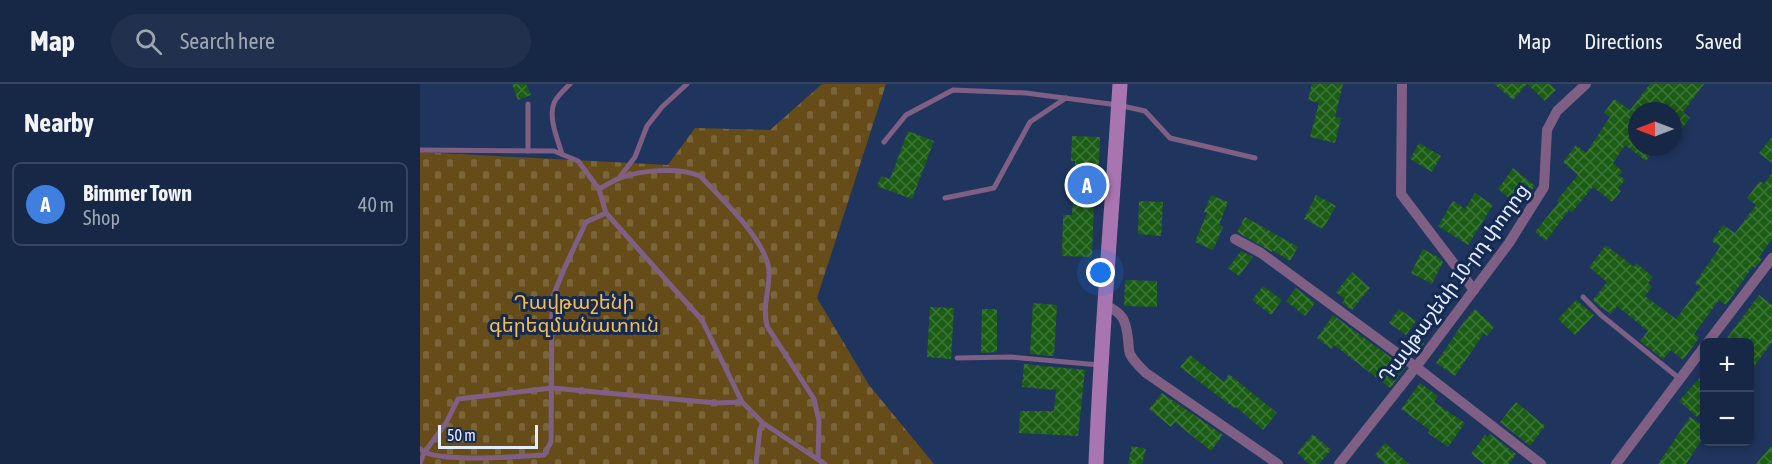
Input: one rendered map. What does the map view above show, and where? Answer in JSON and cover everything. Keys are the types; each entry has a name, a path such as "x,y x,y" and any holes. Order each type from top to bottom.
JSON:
{"street":[{"path":"1096,464 1100,365 1120,84"},
{"path":"1402,84 1401,194 1474,290"},
{"name":"Դավթաշենի 10-րդ փողոց","path":"1339,464 1416,367 1509,243 1544,187 1547,130 1557,111 1586,84"},
{"path":"1235,239 1261,253 1416,367 1541,464"},
{"path":"1711,338 1772,258"},
{"path":"1105,305 1122,315 1128,335 1129,351 1135,363 1146,373 1278,464"},
{"path":"1616,464 1700,352"}],"lane":[{"path":"562,154 555,129 553,110 555,102 570,84"},
{"path":"618,179 635,158 647,126 662,107 687,84"},
{"path":"983,84 983,91"},
{"path":"884,142 906,115 953,90 983,91 1026,93 1118,105 1145,111 1170,138 1255,158"},
{"path":"945,198 994,188 1030,122 1066,98"},
{"path":"528,104 528,151"},
{"path":"420,150 554,151 578,161 598,189 606,213 702,320 742,402 763,423 825,464"},
{"path":"598,189 618,179 645,172 692,172 700,176 738,216 762,250 769,269 764,313 767,326 814,399 819,421 818,459"},
{"path":"422,451 444,458 544,455 551,442 552,299 586,222 606,213"},
{"path":"1583,297 1601,315 1680,379"},
{"path":"957,358 1011,357 1100,365"},
{"path":"420,463 422,451 446,423 458,399 552,388 716,403 742,402"},
{"path":"756,464 760,429 763,423"}],"green space":[{"name":"Դավթաշենի գերեզմանատուն","path":"822,84 886,84 817,298 869,385 934,464 420,464 420,152 668,165 695,128 770,130"}],"building":[{"path":"512,84 526,84 531,95 518,100"},
{"path":"1312,84 1343,84 1335,117 1341,118 1335,143 1310,137 1319,103 1308,100"},
{"path":"1494,84 1527,84 1513,100"},
{"path":"1527,84 1550,84 1556,90 1545,101"},
{"path":"1650,84 1704,84 1683,112 1690,118 1682,128 1682,102 1636,102"},
{"path":"1614,99 1628,109 1628,147 1625,145 1613,163 1622,171 1619,175 1625,180 1618,188 1621,191 1612,202 1593,187 1572,212 1569,210 1546,241 1535,232 1578,175 1563,162 1576,145 1586,153 1610,117 1604,113"},
{"path":"908,131 934,141 912,199 877,186 881,176 890,179"},
{"path":"1072,136 1100,137 1097,199 1094,199 1092,257 1062,256 1063,215 1072,215 1075,161 1071,161"},
{"path":"1772,137 1772,163 1759,153"},
{"path":"1419,143 1441,156 1432,172 1410,159"},
{"path":"1639,156 1650,156 1646,161"},
{"path":"1513,168 1535,186 1519,206 1498,189"},
{"path":"1772,173 1772,239 1759,257 1762,259 1755,268 1753,266 1726,305 1719,300 1694,334 1699,338 1683,360 1671,350 1663,359 1640,341 1648,331 1617,306 1611,314 1593,300 1607,282 1589,267 1606,245 1634,267 1636,263 1653,277 1648,283 1652,287 1645,296 1676,319 1700,287 1695,283 1720,247 1712,241 1723,225 1735,233 1756,205 1747,198 1760,181 1764,184"},
{"path":"1475,193 1493,205 1468,245 1438,226 1453,201 1465,209"},
{"path":"1211,195 1228,202 1219,225 1223,227 1213,250 1195,242 1207,213 1204,212"},
{"path":"1316,195 1336,206 1323,229 1304,219"},
{"path":"1139,201 1163,202 1161,236 1138,234"},
{"path":"1245,217 1298,247 1290,261 1237,232"},
{"path":"1423,249 1443,262 1432,284 1411,273"},
{"path":"1241,251 1253,257 1239,276 1228,268"},
{"path":"1352,272 1370,288 1352,310 1342,303 1345,299 1336,292"},
{"path":"1125,280 1157,281 1157,307 1124,306"},
{"path":"1263,286 1282,300 1271,315 1252,300"},
{"path":"1296,288 1315,303 1305,316 1286,301"},
{"path":"1759,295 1772,305 1772,342 1754,366 1754,338 1727,338"},
{"path":"1576,300 1594,315 1575,335 1558,319"},
{"path":"1033,303 1057,305 1054,356 1030,354"},
{"path":"930,307 954,308 951,359 927,357"},
{"path":"982,309 997,309 997,352 981,353"},
{"path":"1399,309 1416,321 1406,335 1389,323"},
{"path":"1475,309 1494,327 1487,336 1484,333 1455,376 1436,363"},
{"path":"1333,315 1405,368 1390,388 1334,345 1331,349 1317,338"},
{"path":"1413,334 1424,344 1414,356 1402,347"},
{"path":"1190,355 1224,382 1229,374 1277,413 1263,430 1236,407 1234,408 1180,367"},
{"path":"1024,364 1085,370 1078,436 1019,433 1020,411 1054,411 1056,390 1022,387"},
{"path":"1700,377 1700,414 1697,417 1679,401"},
{"path":"1420,383 1438,396 1434,402 1465,423 1448,447 1428,433 1430,430 1401,409"},
{"path":"1162,393 1223,435 1211,451 1175,422 1171,427 1149,409"},
{"path":"1516,402 1545,426 1530,446 1500,422"},
{"path":"1690,417 1700,423 1700,442 1686,464 1658,464"},
{"path":"1313,434 1331,450 1319,464 1309,464 1297,453"},
{"path":"1490,434 1516,454 1509,464 1484,464 1471,454 1485,435 1488,437"},
{"path":"1385,443 1409,464 1385,464 1375,455"},
{"path":"1772,445 1772,464 1756,464"},
{"path":"1132,446 1146,449 1142,464 1128,464"}],"place":[{"name":"Bimmer Town","path":"1087,185"}]}
